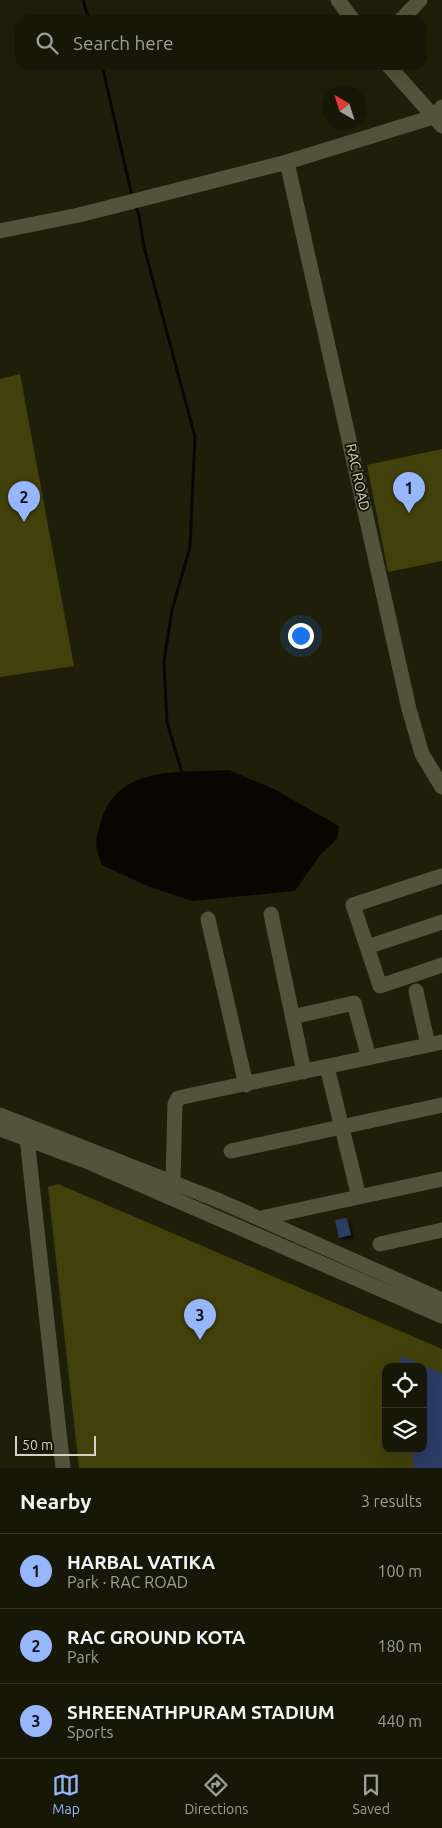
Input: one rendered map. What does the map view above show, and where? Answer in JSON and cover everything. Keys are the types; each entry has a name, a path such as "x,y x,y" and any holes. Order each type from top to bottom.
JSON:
{"street":[{"path":"338,0 348,15"},
{"path":"405,15 420,0"},
{"path":"0,231 92,212 287,162 439,117 393,70"},
{"name":"RAC ROAD","path":"287,162 409,709 422,754 440,780"},
{"path":"442,876 354,905 380,986 442,965"},
{"path":"271,914 304,1072"},
{"path":"208,919 246,1085"},
{"path":"367,948 442,922"},
{"path":"173,1181 176,1100 201,1092 246,1085 435,1044 416,992"},
{"path":"292,1017 354,1003 368,1058"},
{"path":"327,1067 359,1198"},
{"path":"230,1151 442,1105"},
{"path":"0,1115 173,1181 438,1295"},
{"path":"0,1128 92,1163 442,1316"},
{"path":"27,1138 63,1468"},
{"path":"261,1218 442,1179"},
{"path":"380,1244 442,1230"}],"shaded area":[{"path":"20,374 74,666 0,677 0,379"},
{"path":"442,449 442,561 388,572 367,465"},
{"path":"229,770 274,789 339,826 337,839 320,855 295,891 192,901 147,886 102,865 97,848 99,828 109,803 122,789 154,775 172,772"},
{"path":"58,1184 442,1349 442,1468 79,1468 48,1187"}],"building":[{"path":"347,1218 351,1235 339,1238 335,1220"},
{"path":"400,1356 417,1363 401,1363"},
{"path":"427,1367 442,1373 442,1468 414,1468 412,1453 427,1453"}],"waterway":[{"path":"83,0 88,15"},
{"path":"103,70 132,196"},
{"path":"135,204 139,215 144,247 195,437 190,547 172,610 164,661 167,722 182,773"}],"place":[{"name":"HARBAL VATIKA","path":"409,513"},
{"name":"RAC GROUND KOTA","path":"24,522"},
{"name":"SHREENATHPURAM STADIUM","path":"200,1340"}]}
